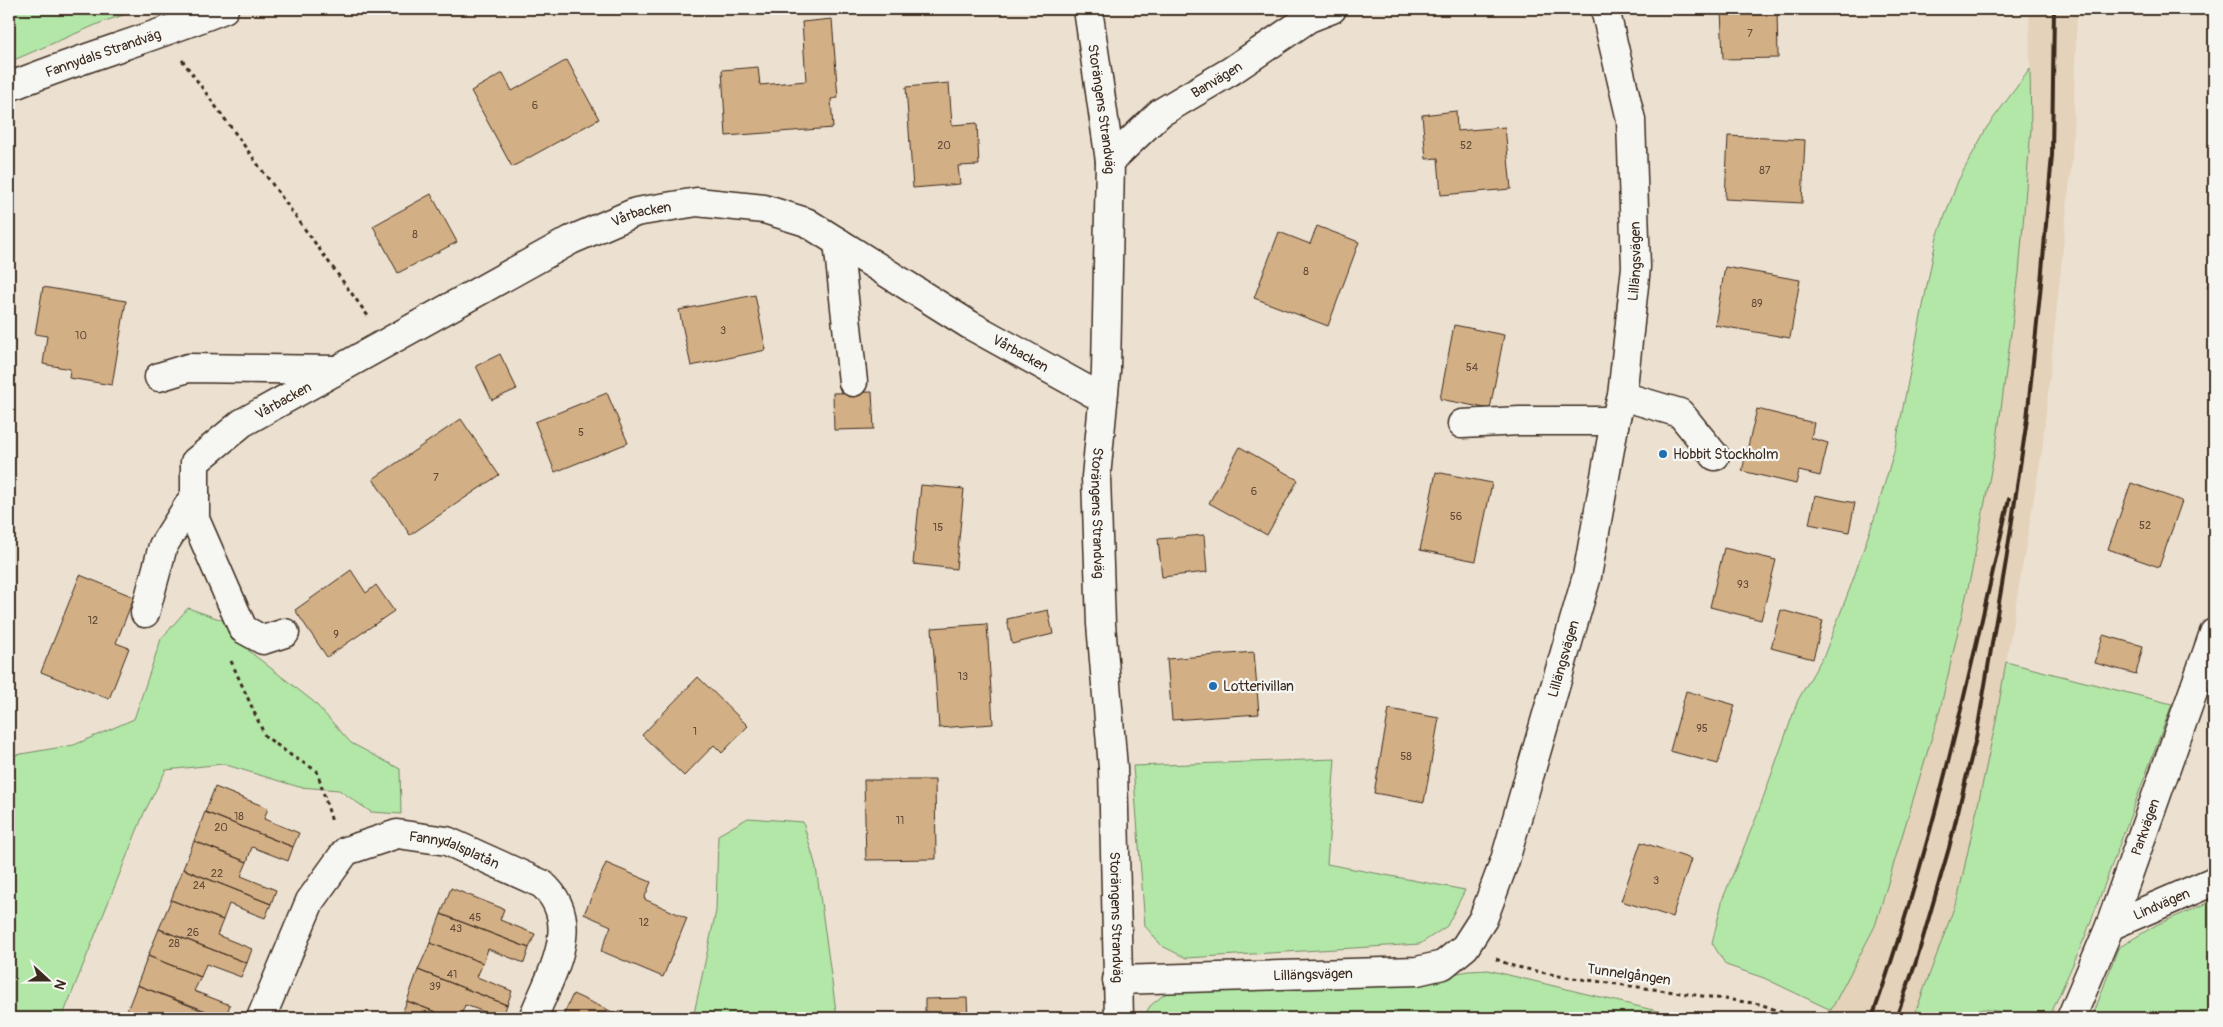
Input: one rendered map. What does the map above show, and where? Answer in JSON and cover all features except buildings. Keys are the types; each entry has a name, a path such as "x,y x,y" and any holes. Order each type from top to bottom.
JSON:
{"street":[{"name":"Fannydals Strandväg","path":"9,87 55,68 163,33 224,9"},
{"name":"Storängens Strandväg","path":"1088,9 1110,161 1106,371 1096,476 1101,624 1113,768 1119,1018"},
{"name":"Banvägen","path":"1110,161 1160,114 1231,71 1309,18 1332,9"},
{"name":"Lillängsvägen","path":"1117,980 1417,971 1443,965 1465,947 1483,919 1505,860 1587,576 1618,408 1636,267 1631,120 1605,9"},
{"name":"Vårbacken","path":"195,495 195,462 242,423 571,240 636,212 697,202 764,209 806,222 970,325 1102,398"},
{"path":"838,242 853,382"},
{"path":"159,377 188,368 337,370"},
{"path":"1462,424 1618,408 1680,413 1715,456"},
{"path":"145,614 163,546 195,495"},
{"path":"195,495 195,519 243,629 263,640 285,633"},
{"name":"Parkvägen","path":"2071,1018 2110,926 2214,634"},
{"name":"Fannydalsplatån","path":"346,851 397,834 448,841 542,884 553,894 560,906 564,924 563,943 533,1018"},
{"path":"261,1018 310,901 346,851"},
{"name":"Lindvägen","path":"2110,926 2214,880"}],"path":[{"path":"163,33 387,342"},
{"path":"230,659 265,736 318,772 330,817 346,851"},
{"name":"Tunnelgången","path":"1465,947 1513,966 1559,976 1760,1004 1784,1013 1791,1018"}],"shaded area":[{"path":"2029,9 2077,9 2072,161 2042,451 1996,721 1958,897 1915,1018 1811,1018 1831,1010 1875,926 1940,710 1972,570 1997,439 2019,273 2031,128"}],"green space":[{"path":"9,9 142,9 105,21 9,62"},
{"path":"2030,69 2031,128 2019,273 1997,439 1972,570 1940,710 1875,926 1831,1010 1764,978 1726,965 1712,943 1723,898 1756,818 1798,700 1825,653 1876,513 1895,448 1936,240 1958,181 1987,127"},
{"path":"188,608 228,622 249,651 314,702 351,743 400,769 401,814 371,812 339,790 299,787 223,764 166,770 144,813 62,1018 9,1018 9,756 74,745 134,719 161,639"},
{"path":"2006,662 2172,704 2085,937 2049,1018 2036,1018 1984,1009 1945,1018 1915,1018 1958,897 1996,721"},
{"path":"1335,759 1327,864 1465,890 1447,926 1420,944 1186,958 1162,946 1145,926 1133,766"},
{"path":"748,818 803,822 816,867 837,1018 693,1018 716,911 718,835"},
{"path":"2214,900 2214,1018 2092,1018 2118,948 2156,925"},
{"path":"1488,970 1686,1018 1143,1018 1150,1006 1167,992 1448,975"}],"railway":[{"path":"1896,1018 1916,962 1949,848 1976,738 2006,561 2027,419 2040,294 2052,155 2054,9"},
{"path":"1872,1018 1894,954 1931,826 1964,696 2009,499"}],"place":[{"name":"Hobbit Stockholm","path":"1663,454"},
{"name":"Lotterivillan","path":"1213,686"}]}
